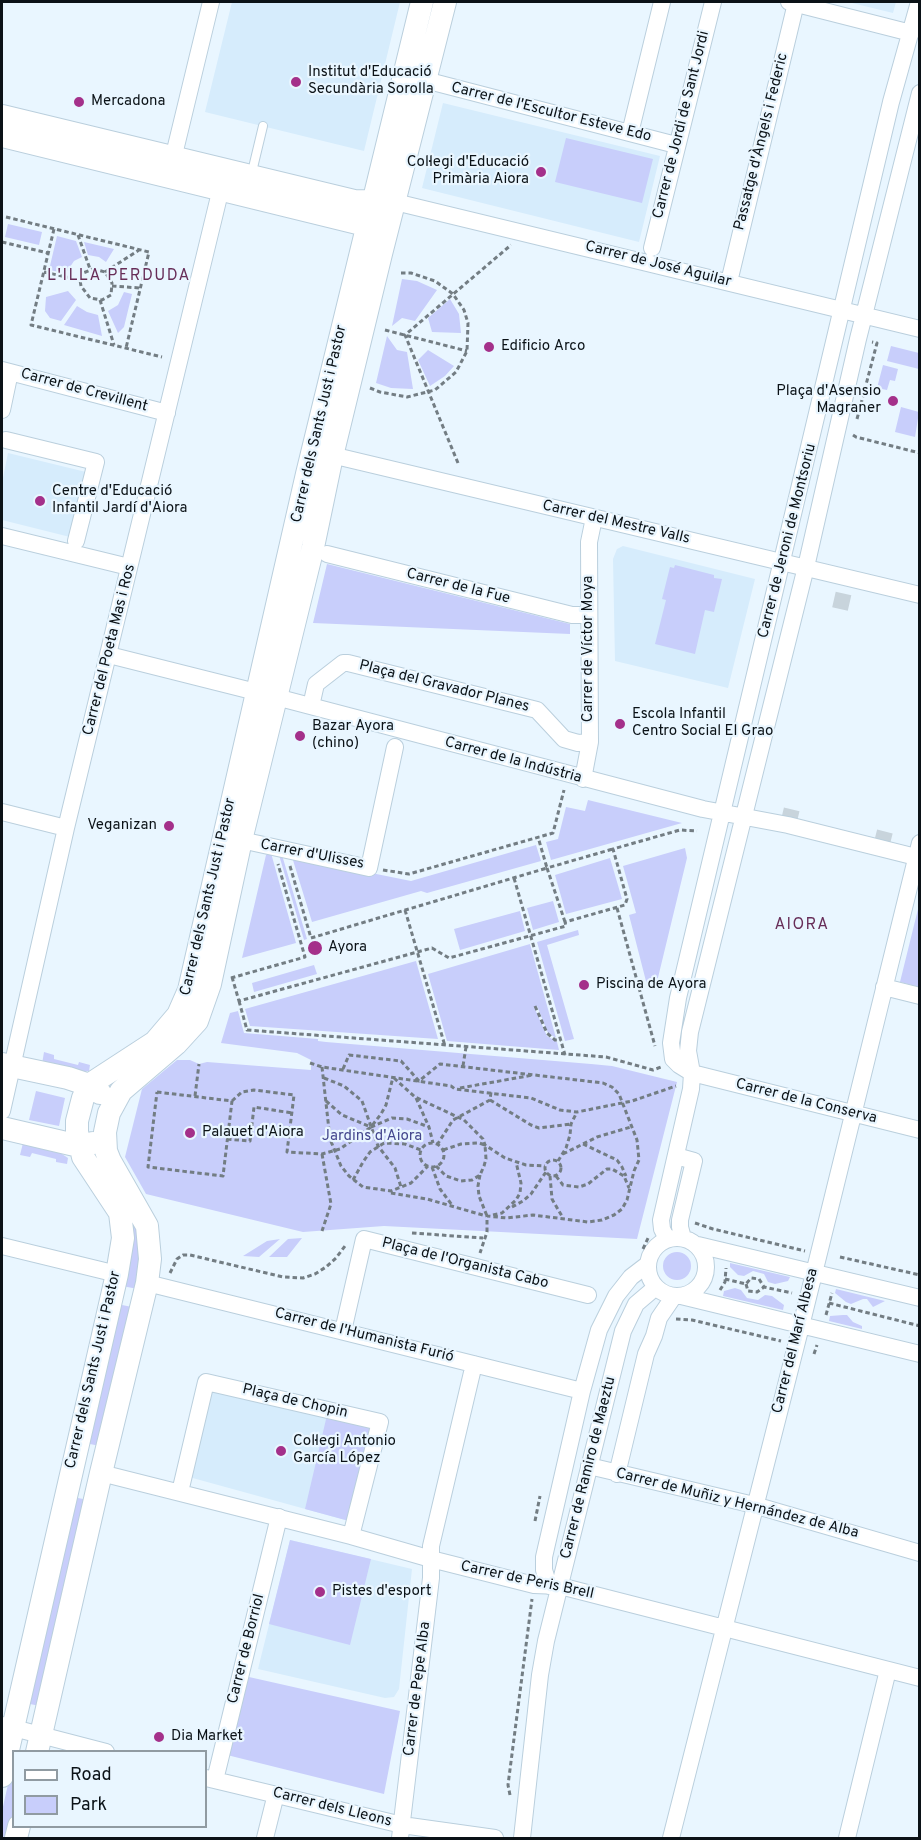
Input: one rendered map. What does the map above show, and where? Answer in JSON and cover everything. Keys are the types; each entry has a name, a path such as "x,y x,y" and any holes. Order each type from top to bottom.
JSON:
{"street":[{"path":"171,167 211,2"},
{"name":"Carrer dels Sants Just i Pastor","path":"2,1776 7,1726 73,1466 117,1274 123,1238 120,1213 83,1157 79,1146 77,1121 83,1098 78,1082 155,1042 178,1015 189,990 266,695 313,547 323,453 384,202 422,2"},
{"name":"Carrer dels Sants Just i Pastor","path":"384,202 425,81 445,2"},
{"path":"630,133 662,2"},
{"name":"Carrer de Jordi de Sant Jordi","path":"652,248 713,2"},
{"path":"792,2 911,33"},
{"name":"Passatge d'Àngels i Federic","path":"729,282 792,2"},
{"name":"Carrer de Jeroni de Montsoriu","path":"692,1073 673,1059 671,1043 678,998 891,102 919,2"},
{"name":"Carrer de l'Escultor Esteve Edo","path":"425,81 676,145"},
{"name":"Carrer de Jeroni de Montsoriu","path":"683,1241 662,1229 661,1220 691,1089 692,1073 688,1051 690,1032 742,816 806,567 864,316 918,102"},
{"path":"2,134 29,123 171,167"},
{"path":"2,134 171,167 223,180 378,228"},
{"path":"223,180 251,176 354,201 384,202"},
{"name":"Carrer del Poeta Mas i Ros","path":"2,1111 7,1065 223,180"},
{"name":"Carrer de José Aguilar","path":"384,202 920,329"},
{"path":"2,410 6,371"},
{"name":"Carrer de Crevillent","path":"6,371 166,413"},
{"path":"6,440 96,462 76,541"},
{"name":"Carrer del Mestre Valls","path":"323,453 920,595"},
{"name":"Carrer de Víctor Moya","path":"583,779 590,741 589,542 594,518"},
{"path":"2,536 129,567"},
{"name":"Carrer de la Fue","path":"327,554 572,615 589,615"},
{"name":"Carrer de la Indústria","path":"108,656 722,813 918,852"},
{"name":"Plaça del Gravador Planes","path":"310,706 315,684 343,663 348,663 537,710 564,739 578,743 590,741"},
{"name":"Carrer dels Sants Just i Pastor","path":"39,1743 147,1283 150,1259 147,1226 106,1151 107,1123 114,1102 126,1086 176,1044 197,1021 210,984 241,840 266,695"},
{"name":"Carrer d'Ulisses","path":"241,840 369,868 395,747"},
{"path":"2,812 66,828"},
{"name":"Carrer del Marí Albesa","path":"671,1839 918,852"},
{"path":"884,987 920,996"},
{"path":"2,1128 79,1146 91,1144 107,1123 105,1098 78,1082 7,1065"},
{"name":"Carrer de la Conserva","path":"692,1073 920,1130"},
{"name":"Plaça de l'Organista Cabo","path":"343,1331 364,1239 588,1295"},
{"path":"920,1298 683,1241 654,1249 648,1264 651,1280 661,1291 920,1354"},
{"path":"677,1296 696,1290 705,1276 706,1260 683,1241"},
{"path":"2,1246 117,1274"},
{"name":"Carrer de Ramiro de Maeztu","path":"554,1586 544,1570 544,1557 582,1391 599,1330 612,1302 631,1277 648,1264"},
{"name":"Carrer de l'Humanista Furió","path":"147,1283 582,1391"},
{"name":"Carrer de Ramiro de Maeztu","path":"522,1839 540,1675 554,1586 589,1466 627,1320 636,1304 656,1287"},
{"name":"Carrer de Ramiro de Maeztu","path":"617,1474 646,1354 660,1318 677,1296"},
{"name":"Carrer de Pepe Alba","path":"401,1832 431,1578 431,1546 474,1364"},
{"name":"Plaça de Chopin","path":"180,1492 206,1382 380,1422 351,1536"},
{"path":"73,1466 101,1473"},
{"name":"Carrer de Muñiz y Hernández de Alba","path":"589,1466 754,1505 919,1552"},
{"name":"Carrer de Peris Brell","path":"101,1473 279,1517 534,1585 554,1586 920,1678"},
{"name":"Carrer de Borriol","path":"210,1779 279,1517"},
{"path":"847,1839 888,1670"},
{"path":"7,1726 39,1743 91,1750"},
{"name":"Carrer dels Lleons","path":"210,1779 276,1794 401,1832 495,1839"},
{"path":"265,1839 276,1794"}],"lane":[{"path":"251,176 262,126"}],"path":[{"path":"6,217 149,252 126,348"},
{"path":"54,229 31,325 162,357"},
{"path":"78,235 90,270"},
{"path":"2,242 48,253"},
{"path":"405,335 511,245"},
{"path":"105,272 140,250"},
{"path":"100,269 105,272 112,286 111,295 100,300 90,298 84,292 80,280 83,273 100,269"},
{"path":"44,272 80,280"},
{"path":"370,388 407,397 429,392 446,383 456,372 467,351 468,323 464,310 453,294 429,279 411,273 399,273"},
{"path":"112,286 140,288"},
{"path":"100,300 114,345"},
{"path":"385,330 467,351"},
{"path":"405,335 458,463"},
{"path":"864,340 877,344 853,436 920,453"},
{"path":"369,868 409,874 553,833 564,789"},
{"path":"280,849 311,938 680,830 698,831"},
{"path":"239,1001 432,948 449,958 566,926 538,837"},
{"path":"248,973 304,957 280,849"},
{"path":"565,922 625,905 627,899 613,849"},
{"path":"514,878 565,1055"},
{"path":"616,908 655,1046"},
{"path":"405,910 445,1046"},
{"path":"232,977 247,1030 606,1057 653,1070 661,1068 658,1057"},
{"path":"535,1006 547,1033 551,1038 561,1040"},
{"path":"462,1066 466,1047"},
{"path":"343,1069 349,1055 401,1061 419,1081"},
{"path":"195,1096 199,1064"},
{"path":"310,1064 451,1086 455,1089 531,1098 560,1110 577,1112 622,1104 676,1086"},
{"path":"322,1067 330,1139 334,1151 341,1166 363,1187 427,1199 487,1216 507,1218 532,1215 588,1222 602,1220 622,1209 639,1160 637,1140 619,1094 612,1087 603,1083 538,1074 440,1064 419,1081"},
{"path":"455,1089 538,1074"},
{"path":"393,1077 415,1097 457,1116 475,1130 483,1139 485,1146 486,1159 478,1186 479,1196 487,1216 487,1232 483,1238 412,1233"},
{"path":"371,1127 386,1105 393,1077"},
{"path":"324,1078 355,1093 365,1106 378,1146 395,1168 401,1187"},
{"path":"232,1101 157,1092 148,1167 223,1176 232,1101 242,1092 254,1090 294,1095 287,1152 322,1154 334,1151 371,1127 392,1118 407,1119 429,1126"},
{"path":"490,1100 491,1092"},
{"path":"383,1191 401,1187 443,1158 442,1150 435,1144 415,1097"},
{"path":"326,1100 342,1115 371,1127"},
{"path":"480,1175 472,1180 461,1181 446,1176 422,1162 421,1150 426,1145 435,1144 457,1116 490,1100"},
{"path":"490,1100 531,1125 549,1127 571,1124"},
{"path":"227,1138 250,1141 254,1107 292,1113"},
{"path":"558,1161 563,1154 570,1135 571,1124 577,1112"},
{"path":"563,1154 582,1144 631,1127"},
{"path":"354,1180 363,1162 378,1146 392,1142 421,1150"},
{"path":"442,1150 461,1144 479,1143 516,1162 545,1166"},
{"path":"582,1144 617,1160 622,1167 629,1191"},
{"path":"322,1154 331,1204 322,1231"},
{"path":"558,1161 549,1160 545,1166 550,1176 552,1199 563,1218"},
{"path":"556,1176 561,1170 558,1161"},
{"path":"510,1207 520,1193 516,1162"},
{"path":"432,1166 440,1189 453,1207"},
{"path":"556,1176 563,1185 571,1187 588,1184 607,1170 618,1171 627,1181"},
{"path":"487,1216 502,1213 523,1201 531,1194 546,1172"},
{"path":"550,1176 556,1176"},
{"path":"688,1220 713,1229 802,1252"},
{"path":"692,1320 721,1288 725,1279 725,1266 713,1229"},
{"path":"840,1257 920,1275"},
{"path":"764,1287 757,1292 748,1291 747,1284 751,1278 759,1279 764,1287 792,1293"},
{"path":"725,1279 747,1284"},
{"path":"829,1303 920,1326"}],"shaded area":[{"name":"Institut d'Educació Secundària Sorolla","path":"232,2 400,2 364,151 205,112"},
{"path":"848,2 896,2 893,13"},
{"name":"Col·legi d'Educació Primària Aiora","path":"443,103 660,156 639,242 422,188"},
{"name":"Centre d'Educació Infantil Jardí d'Aiora","path":"8,453 86,472 70,537 2,520 2,483"},
{"path":"623,546 755,579 728,688 615,661 613,559 617,549"},
{"name":"Col·legi Antonio García López","path":"210,1388 374,1425 349,1521 189,1477"},
{"path":"290,1540 412,1569 399,1689 394,1697 385,1698 258,1669"}],"green space":[{"path":"566,138 653,159 642,203 555,182"},
{"path":"8,224 42,232 39,245 5,237"},
{"path":"57,236 76,241 82,257 74,261 66,273 49,270"},
{"path":"84,242 114,249 106,262 99,257 88,255"},
{"path":"402,279 417,281 437,290 415,321 402,318 392,326"},
{"path":"68,291 76,300 61,321 50,318 45,311 46,297"},
{"path":"124,292 132,294 124,327 118,333 108,311 118,305"},
{"path":"450,299 459,314 461,333 432,332 428,318"},
{"path":"77,306 98,315 102,336 64,325"},
{"path":"387,336 397,350 407,352 413,389 391,388 376,383"},
{"path":"891,346 919,353 919,369 887,361"},
{"path":"428,350 454,366 445,376 430,386 418,360"},
{"path":"883,365 898,369 895,381 890,380 887,390 877,388"},
{"path":"901,407 919,412 915,437 895,432"},
{"path":"327,564 570,624 570,634 313,623"},
{"path":"675,565 722,579 714,612 705,610 695,654 655,644 666,600 662,599 670,567 674,568"},
{"path":"588,800 682,823 551,860 546,842 558,839 566,807 585,811"},
{"path":"536,845 541,861 427,893 421,891 312,922 292,857 411,881"},
{"path":"685,848 687,858 655,990 648,989 629,915 636,913 623,866"},
{"path":"271,853 296,943 242,958 266,855"},
{"path":"279,855 282,855 307,939 304,940"},
{"path":"610,858 622,899 566,914 555,875"},
{"path":"553,901 559,922 533,930 527,908"},
{"path":"919,905 919,987 900,982"},
{"path":"520,911 525,931 460,950 454,929"},
{"path":"578,930 579,935 547,945 574,1039 565,1041 537,942"},
{"path":"530,944 556,1038 548,1033 537,1006 534,1007 547,1036 557,1042 559,1050 447,1041 428,974"},
{"path":"416,961 438,1039 250,1026 245,1009"},
{"path":"314,965 317,974 254,992 252,983"},
{"name":"Jardins d'Aiora","path":"238,1011 244,1033 612,1066 677,1082 637,1239 384,1226 303,1232 146,1194 125,1157 142,1089 177,1060 190,1060 199,1064 207,1062 311,1070 311,1060 297,1053 221,1043 230,1013"},
{"path":"44,1052 54,1055 54,1059 78,1065 79,1062 90,1065 89,1071 77,1072 42,1064"},
{"path":"36,1091 65,1098 59,1126 29,1120"},
{"path":"23,1143 59,1152 68,1158 67,1164 32,1153 30,1157 20,1155"},
{"path":"94,1155 97,1155 140,1231 138,1289 122,1286 131,1240"},
{"path":"302,1238 287,1257 269,1257 288,1239"},
{"path":"280,1239 259,1257 243,1256 267,1241"},
{"path":"677,1252 687,1256 691,1266 687,1276 677,1280 667,1276 663,1266 667,1256"},
{"path":"730,1263 790,1277 788,1281 775,1284 768,1282 764,1274 753,1271 744,1276 738,1275 730,1267"},
{"path":"735,1288 741,1290 747,1298 758,1300 765,1295 772,1296 784,1305 783,1310 723,1296 724,1291"},
{"path":"836,1289 885,1301 873,1307 867,1299 851,1304 835,1293"},
{"path":"117,1304 132,1307 100,1446 85,1443"},
{"path":"847,1315 853,1322 862,1326 862,1329 829,1321 830,1316"},
{"path":"327,1415 374,1425 349,1521 305,1509"},
{"path":"73,1497 88,1500 40,1706 25,1703"},
{"name":"Pistes d'esport","path":"290,1540 371,1559 350,1645 269,1624"},
{"path":"249,1677 400,1711 384,1794 227,1755"},
{"path":"12,1766 14,1828 11,1838 2,1838 2,1811"}],"tunnel":[{"path":"840,609 847,578"},
{"path":"788,825 793,804"},
{"path":"881,847 886,827"}],"place":[{"name":"Institut d'Educació Secundària Sorolla","path":"296,82"},
{"name":"Mercadona","path":"79,102"},
{"name":"Col·legi d'Educació Primària Aiora","path":"541,172"},
{"name":"Edificio Arco","path":"489,347"},
{"name":"Plaça d'Asensio Magraner","path":"893,401"},
{"name":"Centre d'Educació Infantil Jardí d'Aiora","path":"40,501"},
{"name":"Escola Infantil Centro Social El Grao","path":"620,724"},
{"name":"Bazar Ayora (chino)","path":"300,736"},
{"name":"Veganizan","path":"169,826"},
{"name":"Ayora","path":"315,948"},
{"name":"Piscina de Ayora","path":"584,985"},
{"name":"Palauet d'Aiora","path":"190,1133"},
{"name":"Col·legi Antonio García López","path":"281,1451"},
{"name":"Pistes d'esport","path":"320,1592"},
{"name":"Dia Market","path":"159,1737"}],"district":[{"name":"L'ILLA PERDUDA","path":"119,277"},
{"name":"AIORA","path":"802,926"}]}
